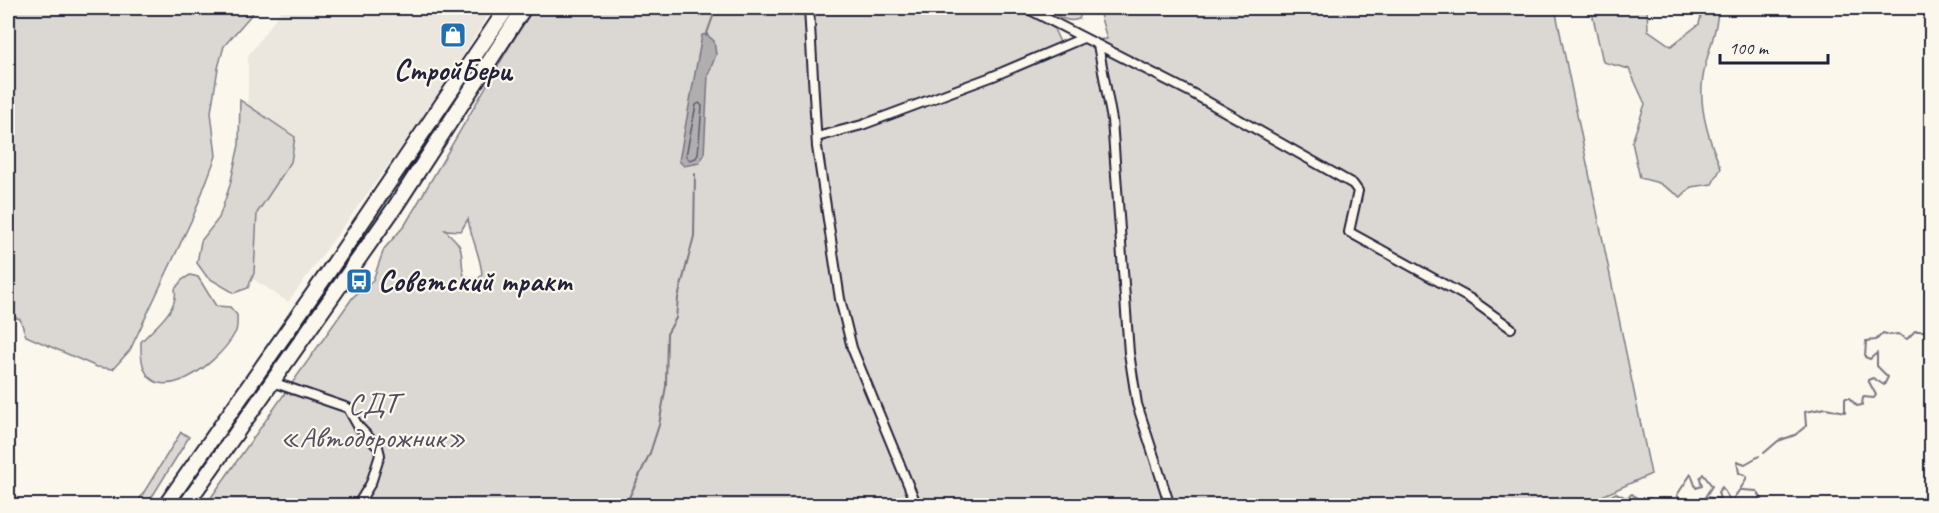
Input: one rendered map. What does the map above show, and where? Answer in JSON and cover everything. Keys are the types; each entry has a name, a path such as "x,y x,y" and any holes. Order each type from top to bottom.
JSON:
{"highway":[{"path":"165,506 332,268 507,8"},
{"path":"185,506 395,207 524,8"}],"street":[{"path":"809,8 817,137 846,327 917,506"},
{"path":"1026,8 1192,93 1353,184 1358,191 1349,232 1475,301 1511,328"},
{"path":"817,137 862,125 991,77 1083,38"},
{"path":"1098,45 1112,120 1129,353 1137,404 1170,506"},
{"path":"272,382 348,408 358,426 378,447 380,458 371,483 357,506"}],"shaded area":[{"path":"283,8 493,8 422,119 288,302 247,275 248,56"}],"green space":[{"path":"8,8 257,8 224,46 211,112 216,156 193,217 130,350 113,369 97,367 26,336 20,319 8,316"},
{"name":"СДТ «Автодорожник»","path":"532,8 1044,8 1060,42 1107,39 1099,11 1131,8 1555,8 1651,474 1580,506 205,506 353,297 373,280 384,249 405,225","holes":["468,219 481,268 482,275 477,280 464,276 460,247 445,230 461,231"]},
{"path":"1051,8 1070,8 1081,14 1079,19 1067,20 1053,12"},
{"path":"1591,8 1647,8 1648,30 1671,46 1699,24 1703,8 1718,8 1716,28 1702,86 1707,128 1721,168 1712,184 1691,187 1681,197 1659,183 1640,178 1632,142 1645,104 1629,69 1603,62"},
{"path":"240,100 295,137 291,162 257,213 254,273 248,288 234,293 207,277 197,263 201,241 219,218 230,185 239,145"},
{"path":"190,275 198,277 216,306 230,307 237,315 237,329 212,361 180,381 164,384 152,379 143,366 141,342 169,311 175,297 175,289 182,280"},
{"path":"181,432 189,437 147,505 136,505"}],"water":[{"path":"706,34 714,41 716,55 708,75 704,155 699,163 684,166 679,161 702,35"}],"waterway":[{"path":"706,36 716,8"},
{"path":"625,506 650,453 659,425 666,386 667,334 676,318 678,298 694,236 695,174"},
{"path":"1764,453 1778,441 1795,435 1806,426 1805,412 1826,408 1845,412 1845,398 1849,398 1857,406 1862,405 1863,397 1874,398 1876,395 1868,380 1873,378 1884,385 1888,377 1877,366 1877,353 1870,359 1865,357 1866,341 1876,340 1883,333 1898,334 1907,339 1915,331 1932,331"},
{"path":"1684,506 1677,495 1691,474 1696,488 1702,486 1700,478 1703,474 1712,486 1705,497 1720,499 1718,492 1722,487 1731,502 1747,476 1739,473 1737,461 1745,464 1759,456"},
{"path":"1742,490 1757,491 1766,506"},
{"path":"1594,506 1616,493 1626,498 1632,494 1640,501 1640,506"},
{"path":"1644,506 1649,498 1658,502 1663,498 1667,502 1664,506"}],"railway":[{"path":"1903,506 1932,501"}],"place":[{"name":"СтройБери","path":"453,35"},
{"name":"Советский тракт","path":"359,281"}]}
